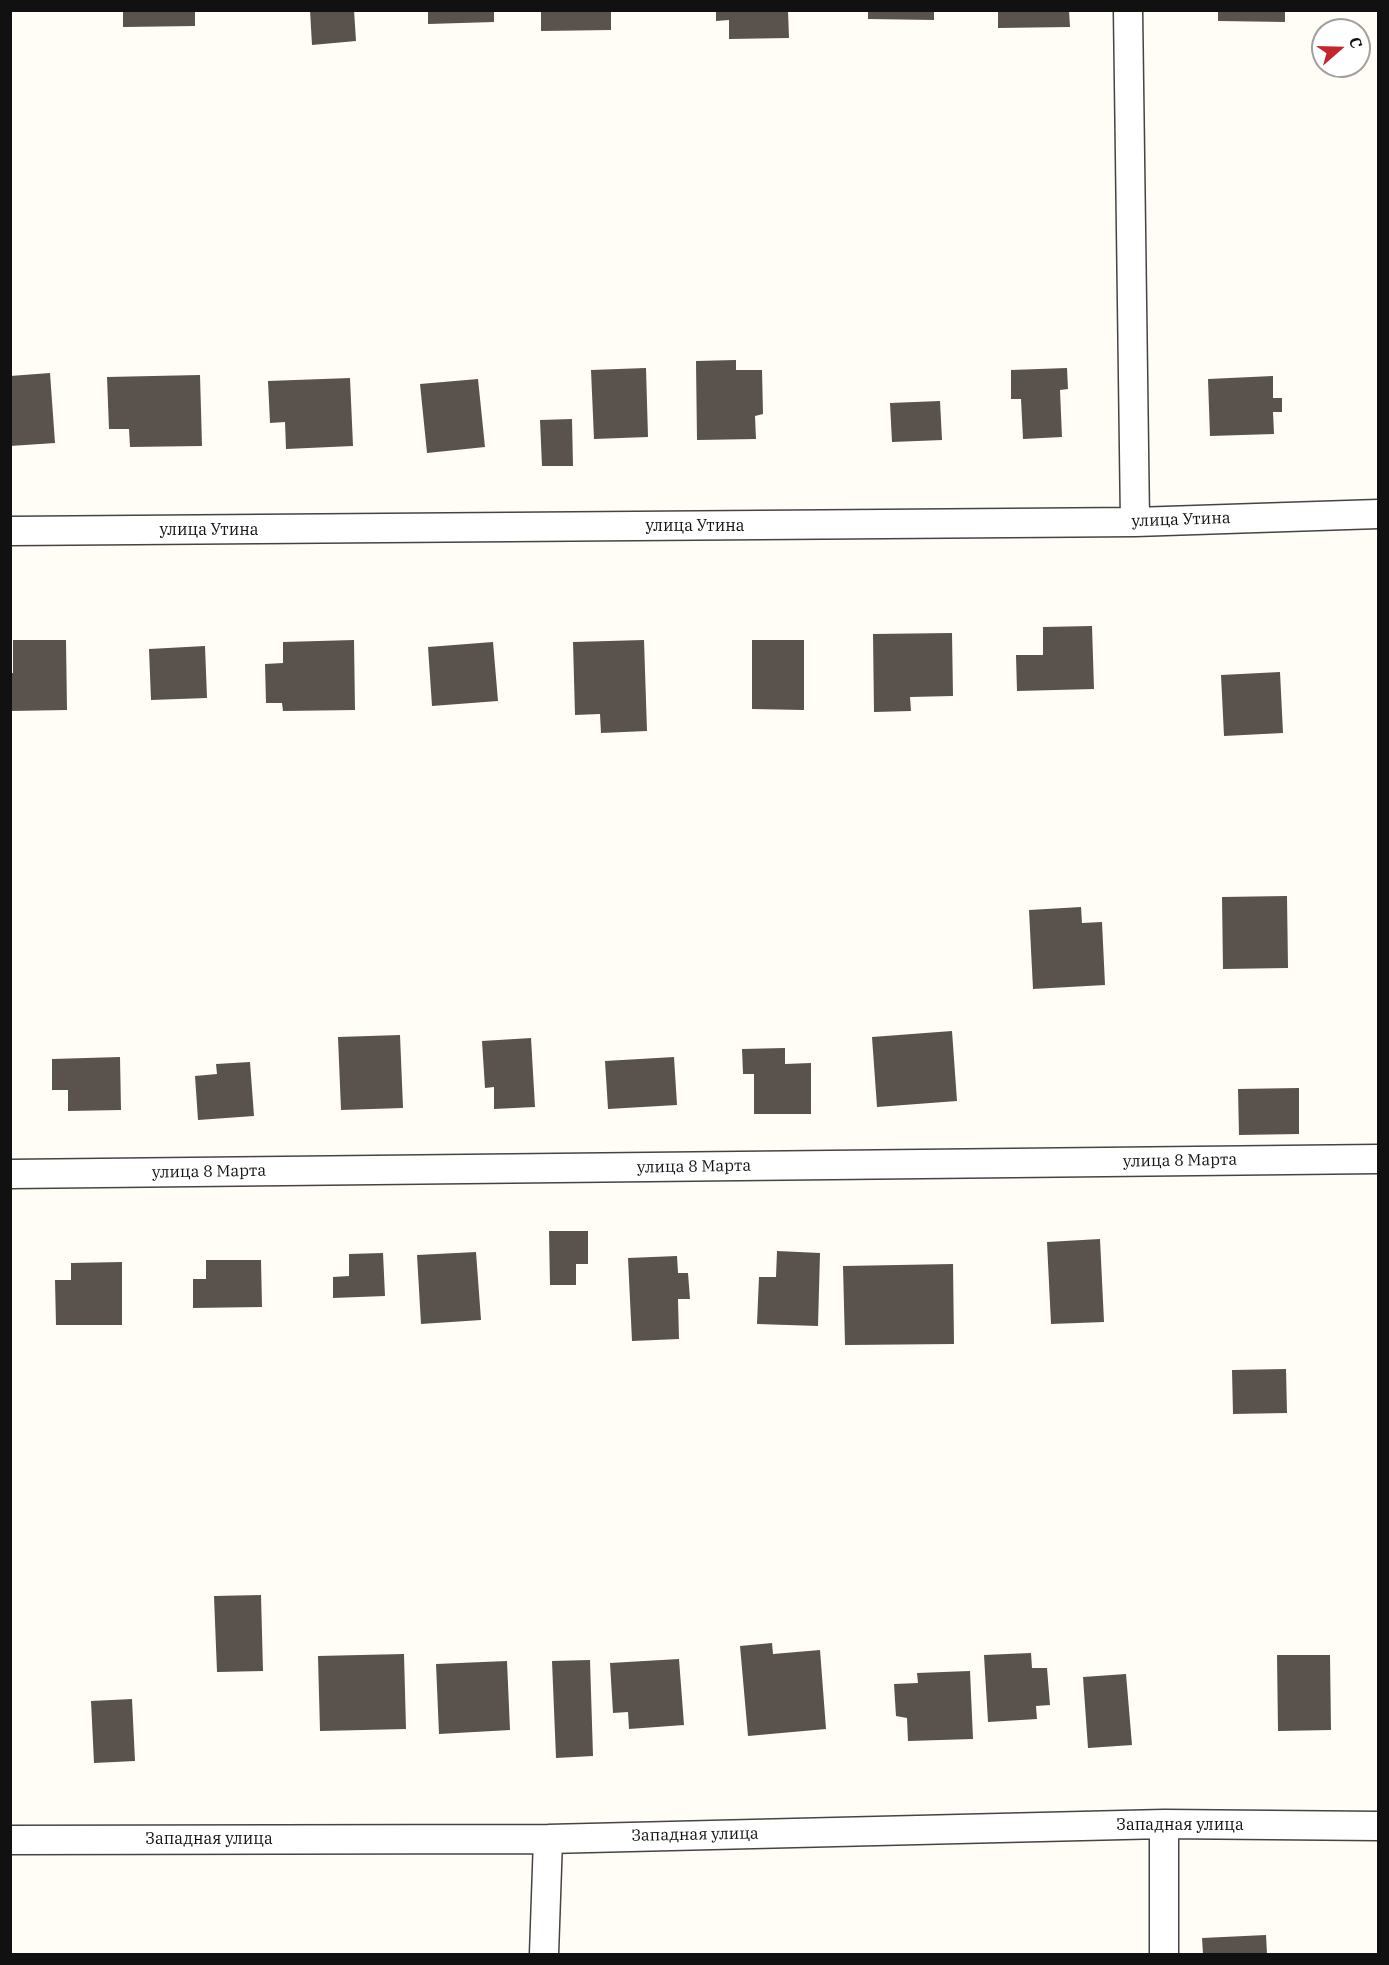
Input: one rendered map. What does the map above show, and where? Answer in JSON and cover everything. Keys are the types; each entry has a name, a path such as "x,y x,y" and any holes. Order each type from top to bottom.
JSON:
{"street":[{"path":"1128,10 1135,522"},
{"name":"улица Утина","path":"10,531 1135,522 1378,514"},
{"name":"улица 8 Марта","path":"10,1174 1378,1159"},
{"path":"1164,1824 1164,1954"},
{"name":"Западная улица","path":"10,1840 548,1839 1164,1824 1378,1826"},
{"path":"544,1954 548,1839"}],"building":[{"path":"123,10 195,10 195,26 123,27"},
{"path":"310,10 354,10 356,41 312,45"},
{"path":"428,10 494,10 494,22 428,24"},
{"path":"541,10 611,10 611,30 541,31"},
{"path":"716,10 788,10 789,38 729,39 729,20 716,21"},
{"path":"868,10 934,10 934,20 868,19"},
{"path":"998,10 1069,10 1070,27 998,28"},
{"path":"1218,10 1285,10 1285,22 1218,21"},
{"path":"736,360 736,370 762,370 763,414 755,416 756,439 697,440 696,361"},
{"path":"646,368 648,437 594,439 591,370"},
{"path":"1067,368 1068,389 1060,390 1062,437 1023,439 1021,399 1011,399 1011,370"},
{"path":"50,373 55,443 10,446 10,376"},
{"path":"200,375 202,446 130,447 129,429 109,429 107,377"},
{"path":"1273,376 1273,398 1282,398 1282,412 1273,412 1274,434 1210,436 1208,379"},
{"path":"350,378 353,446 286,449 285,422 270,423 268,381"},
{"path":"478,379 485,447 427,453 420,384"},
{"path":"940,401 942,440 892,442 890,403"},
{"path":"572,419 573,466 542,466 540,420"},
{"path":"1092,626 1094,689 1017,691 1016,655 1043,655 1043,627"},
{"path":"952,633 953,696 910,697 911,711 874,712 873,634"},
{"path":"13,640 66,640 67,710 10,711"},
{"path":"354,640 355,710 283,711 282,703 266,703 265,664 283,663 283,642"},
{"path":"644,640 647,731 601,733 600,714 575,715 573,642"},
{"path":"752,640 804,640 804,710 752,709"},
{"path":"493,642 498,701 432,706 428,647"},
{"path":"205,646 207,698 151,700 149,649"},
{"path":"1280,672 1283,733 1224,736 1221,675"},
{"path":"1287,896 1288,968 1223,969 1222,897"},
{"path":"1081,907 1082,923 1102,922 1105,985 1033,989 1029,910"},
{"path":"952,1031 957,1101 877,1107 872,1037"},
{"path":"400,1035 403,1108 341,1110 338,1037"},
{"path":"531,1038 535,1107 494,1109 494,1087 485,1088 482,1041"},
{"path":"785,1048 785,1064 811,1063 811,1114 754,1114 754,1074 743,1074 742,1049"},
{"path":"120,1057 121,1110 68,1111 68,1090 52,1090 52,1059"},
{"path":"674,1057 677,1105 608,1109 605,1061"},
{"path":"250,1062 254,1116 198,1120 195,1076 217,1074 216,1064"},
{"path":"1299,1088 1299,1134 1239,1135 1238,1089"},
{"path":"549,1231 588,1231 588,1264 576,1264 576,1285 550,1285"},
{"path":"1100,1239 1104,1322 1051,1324 1047,1242"},
{"path":"777,1251 820,1253 818,1326 757,1324 759,1277 776,1277"},
{"path":"476,1252 481,1320 421,1324 417,1255"},
{"path":"383,1253 385,1296 333,1298 333,1277 349,1276 349,1254"},
{"path":"677,1256 678,1273 688,1273 690,1299 678,1299 679,1339 632,1341 628,1258"},
{"path":"206,1260 261,1260 262,1307 193,1308 193,1279 206,1279"},
{"path":"122,1262 122,1325 56,1325 55,1280 71,1280 71,1263"},
{"path":"953,1264 954,1344 845,1345 843,1266"},
{"path":"1286,1369 1287,1413 1233,1414 1232,1370"},
{"path":"261,1595 263,1671 217,1672 214,1596"},
{"path":"772,1643 773,1654 820,1650 826,1729 748,1736 740,1646"},
{"path":"1031,1653 1032,1668 1047,1668 1050,1705 1036,1706 1037,1719 988,1722 984,1655"},
{"path":"404,1654 406,1729 320,1731 318,1656"},
{"path":"1277,1655 1330,1655 1331,1730 1278,1731"},
{"path":"679,1659 684,1725 629,1729 628,1712 613,1713 610,1663"},
{"path":"590,1660 593,1756 556,1758 552,1661"},
{"path":"507,1661 510,1730 439,1734 436,1664"},
{"path":"970,1671 973,1739 908,1741 907,1718 896,1716 894,1684 918,1683 917,1673"},
{"path":"1126,1674 1132,1745 1088,1748 1083,1677"},
{"path":"132,1699 135,1761 94,1763 91,1701"},
{"path":"1266,1935 1267,1954 1203,1954 1202,1938"}]}
